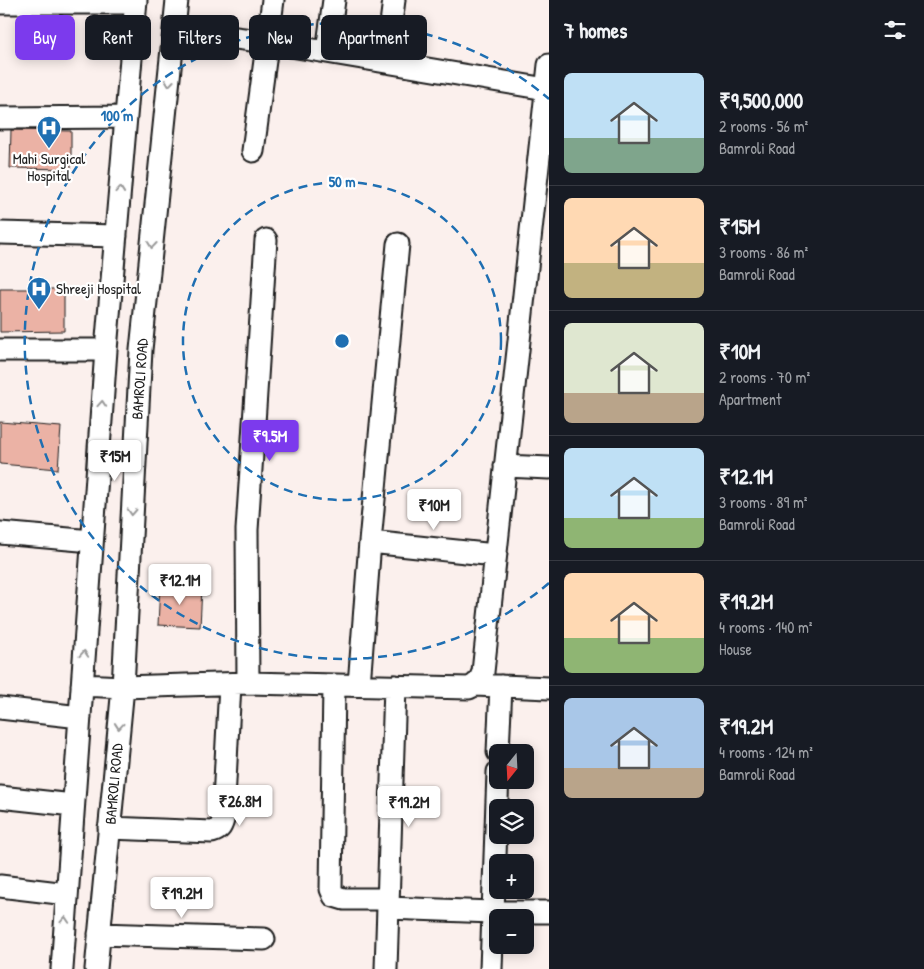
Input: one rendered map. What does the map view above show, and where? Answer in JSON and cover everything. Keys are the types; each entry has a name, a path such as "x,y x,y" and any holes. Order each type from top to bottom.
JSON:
{"street":[{"name":"BAMROLI ROAD","path":"176,15 177,0"},
{"path":"271,15 273,0"},
{"path":"332,15 334,0"},
{"path":"386,62 394,0"},
{"path":"0,3 136,2 106,350 62,969"},
{"name":"BAMROLI ROAD","path":"96,969 123,687 141,350 171,60"},
{"path":"253,151 265,60"},
{"path":"374,60 546,89"},
{"path":"476,686 483,672 505,466 545,136 546,89 549,65"},
{"path":"0,118 126,117"},
{"path":"0,233 116,236"},
{"path":"109,828 212,832 222,826 239,684 266,240"},
{"path":"359,686 370,542 398,244"},
{"path":"0,350 106,350"},
{"path":"505,466 549,468"},
{"path":"0,533 92,541"},
{"path":"370,542 495,555"},
{"path":"82,685 123,687 239,684 549,688"},
{"path":"334,685 332,890 334,896 344,899 489,912"},
{"path":"386,969 395,686"},
{"path":"498,744 500,686"},
{"path":"0,708 80,717"},
{"path":"492,909 497,789"},
{"path":"0,797 73,805"},
{"path":"0,886 67,894"},
{"path":"534,912 549,912"},
{"path":"99,934 264,939"},
{"path":"491,954 491,969"}],"building":[{"path":"11,130 71,131 71,169 10,168"},
{"path":"0,289 64,289 64,331 0,332"},
{"path":"0,422 61,427 58,469 0,464"},
{"path":"160,585 202,587 200,627 158,625"}],"place":[{"name":"Mahi Surgical Hospital","path":"49,149"},
{"name":"Shreeji Hospital","path":"39,310"}]}
